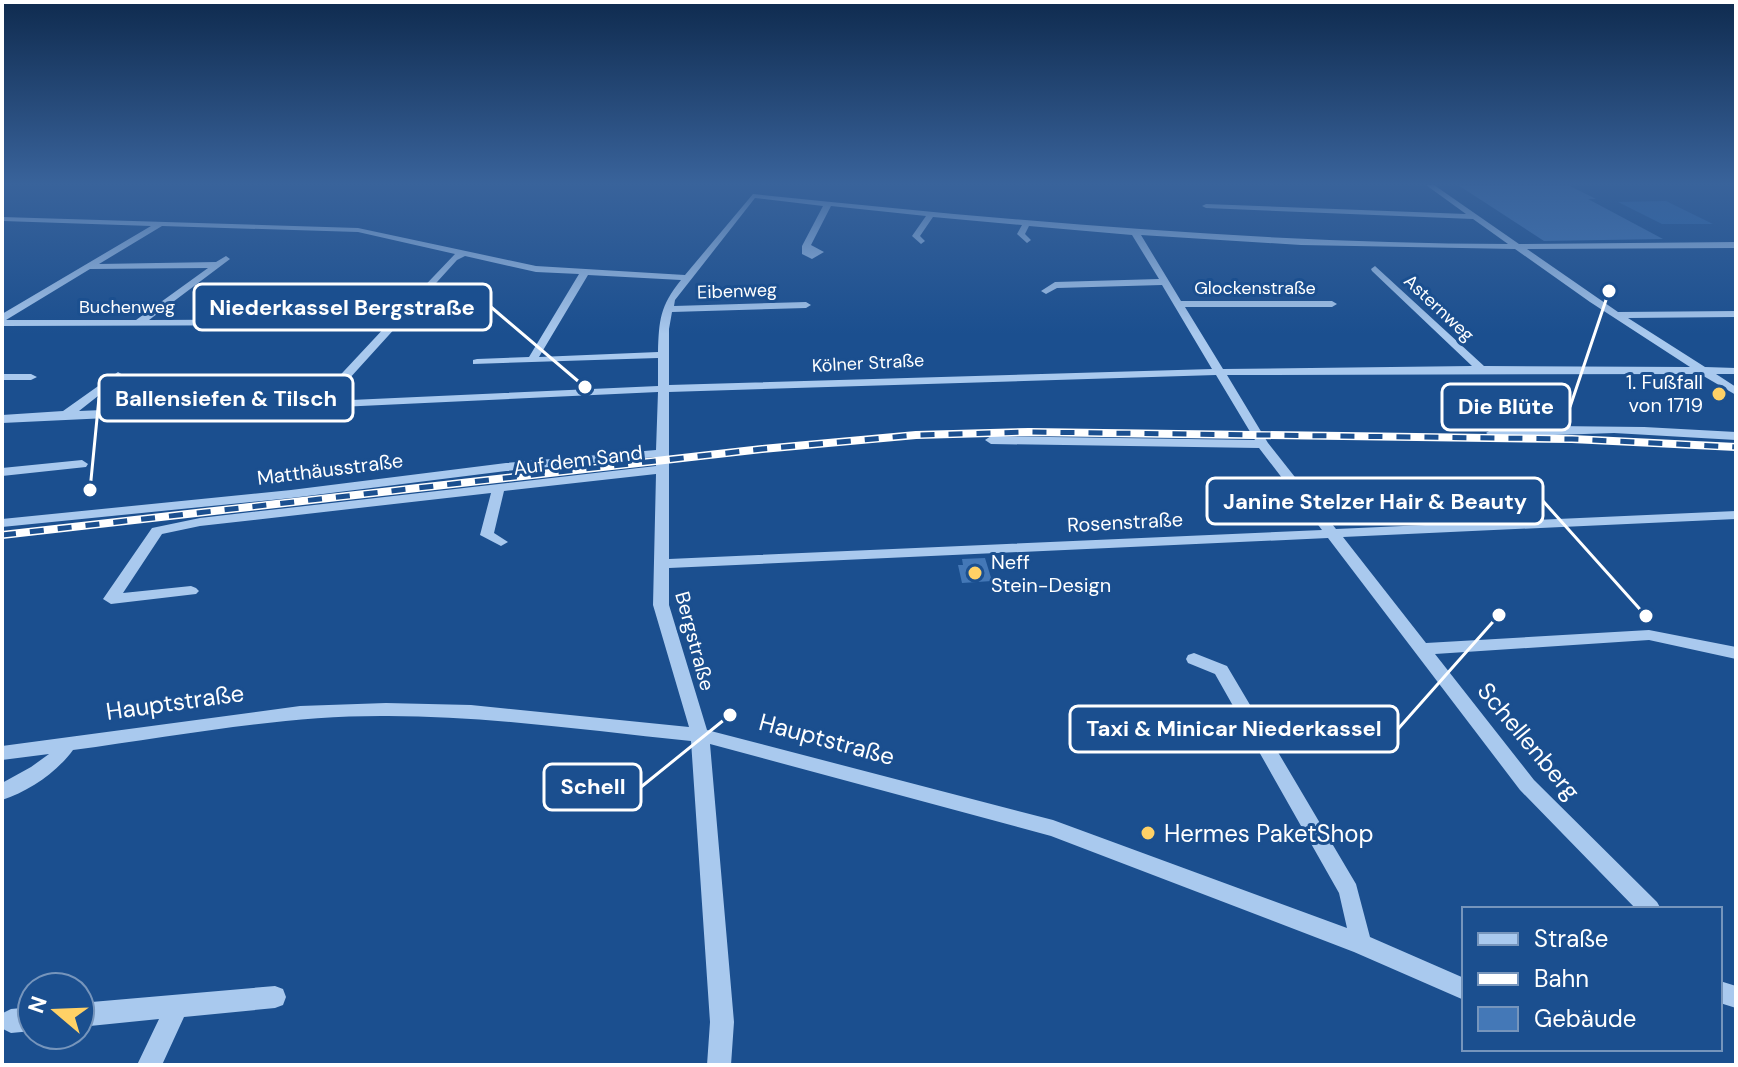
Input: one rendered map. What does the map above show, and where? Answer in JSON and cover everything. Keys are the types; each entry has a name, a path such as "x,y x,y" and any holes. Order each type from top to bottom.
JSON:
{"street":[{"path":"2,321 143,235"},
{"path":"380,235 536,269 688,278"},
{"name":"Bergstraße","path":"719,1065 722,1022 700,735 661,605 660,564 668,309 670,300 722,235"},
{"path":"806,246 812,235"},
{"path":"917,235 921,241"},
{"path":"1022,235 1027,240"},
{"name":"Schellenberg","path":"1136,235 1263,444 1527,785 1648,907"},
{"path":"1171,235 1378,245 1736,245"},
{"path":"1501,235 1616,315 1736,392"},
{"path":"320,404 454,258 464,253"},
{"path":"90,267 222,262 137,323"},
{"name":"Asternweg","path":"1375,269 1482,370"},
{"path":"532,360 585,272"},
{"path":"1046,291 1055,285 1165,282"},
{"name":"Glockenstraße","path":"1177,304 1332,304"},
{"name":"Eibenweg","path":"668,309 806,305"},
{"path":"1616,315 1736,314"},
{"name":"Buchenweg","path":"2,321 396,322"},
{"path":"477,362 665,355"},
{"name":"Kölner Straße","path":"2,419 1002,374 1217,370 1736,371"},
{"path":"67,414 118,375"},
{"path":"2,377 31,377"},
{"path":"1492,433 1550,428 1736,436"},
{"path":"991,440 1263,444"},
{"name":"Auf dem Sand","path":"191,591 111,599 157,531 315,508 498,490 663,461"},
{"name":"Matthäusstraße","path":"2,523 291,494 506,467 663,461"},
{"path":"2,472 82,464"},
{"name":"Auf dem Sand","path":"498,490 487,535 501,542"},
{"name":"Rosenstraße","path":"660,564 1736,515"},
{"path":"1420,649 1636,635 1674,639 1736,653"},
{"path":"1194,659 1221,670 1349,891 1361,944"},
{"name":"Hauptstraße","path":"2,753 300,713 386,709 471,712 700,735 1053,828 1361,944 1462,988"},
{"path":"2,792 50,764 67,745"},
{"path":"96,1014 275,997"},
{"path":"149,1065 177,1006"}],"building":[{"path":"1534,235 1655,235 1663,239 1544,241"},
{"name":"Neff Stein-Design","path":"985,558 992,581 962,583 958,565 963,565 962,559"}],"railway":[{"path":"2,535 762,449 916,435 1029,432 1572,439 1736,447"}],"place":[{"name":"Die Blüte","path":"1609,291"},
{"name":"Niederkassel Bergstraße","path":"585,387"},
{"name":"1. Fußfall von 1719","path":"1719,394"},
{"name":"Ballensiefen & Tilsch","path":"90,490"},
{"name":"Neff Stein-Design","path":"975,573"},
{"name":"Taxi & Minicar Niederkassel","path":"1499,615"},
{"name":"Janine Stelzer Hair & Beauty","path":"1646,616"},
{"name":"Schell","path":"730,715"},
{"name":"Hermes PaketShop","path":"1148,833"}]}
